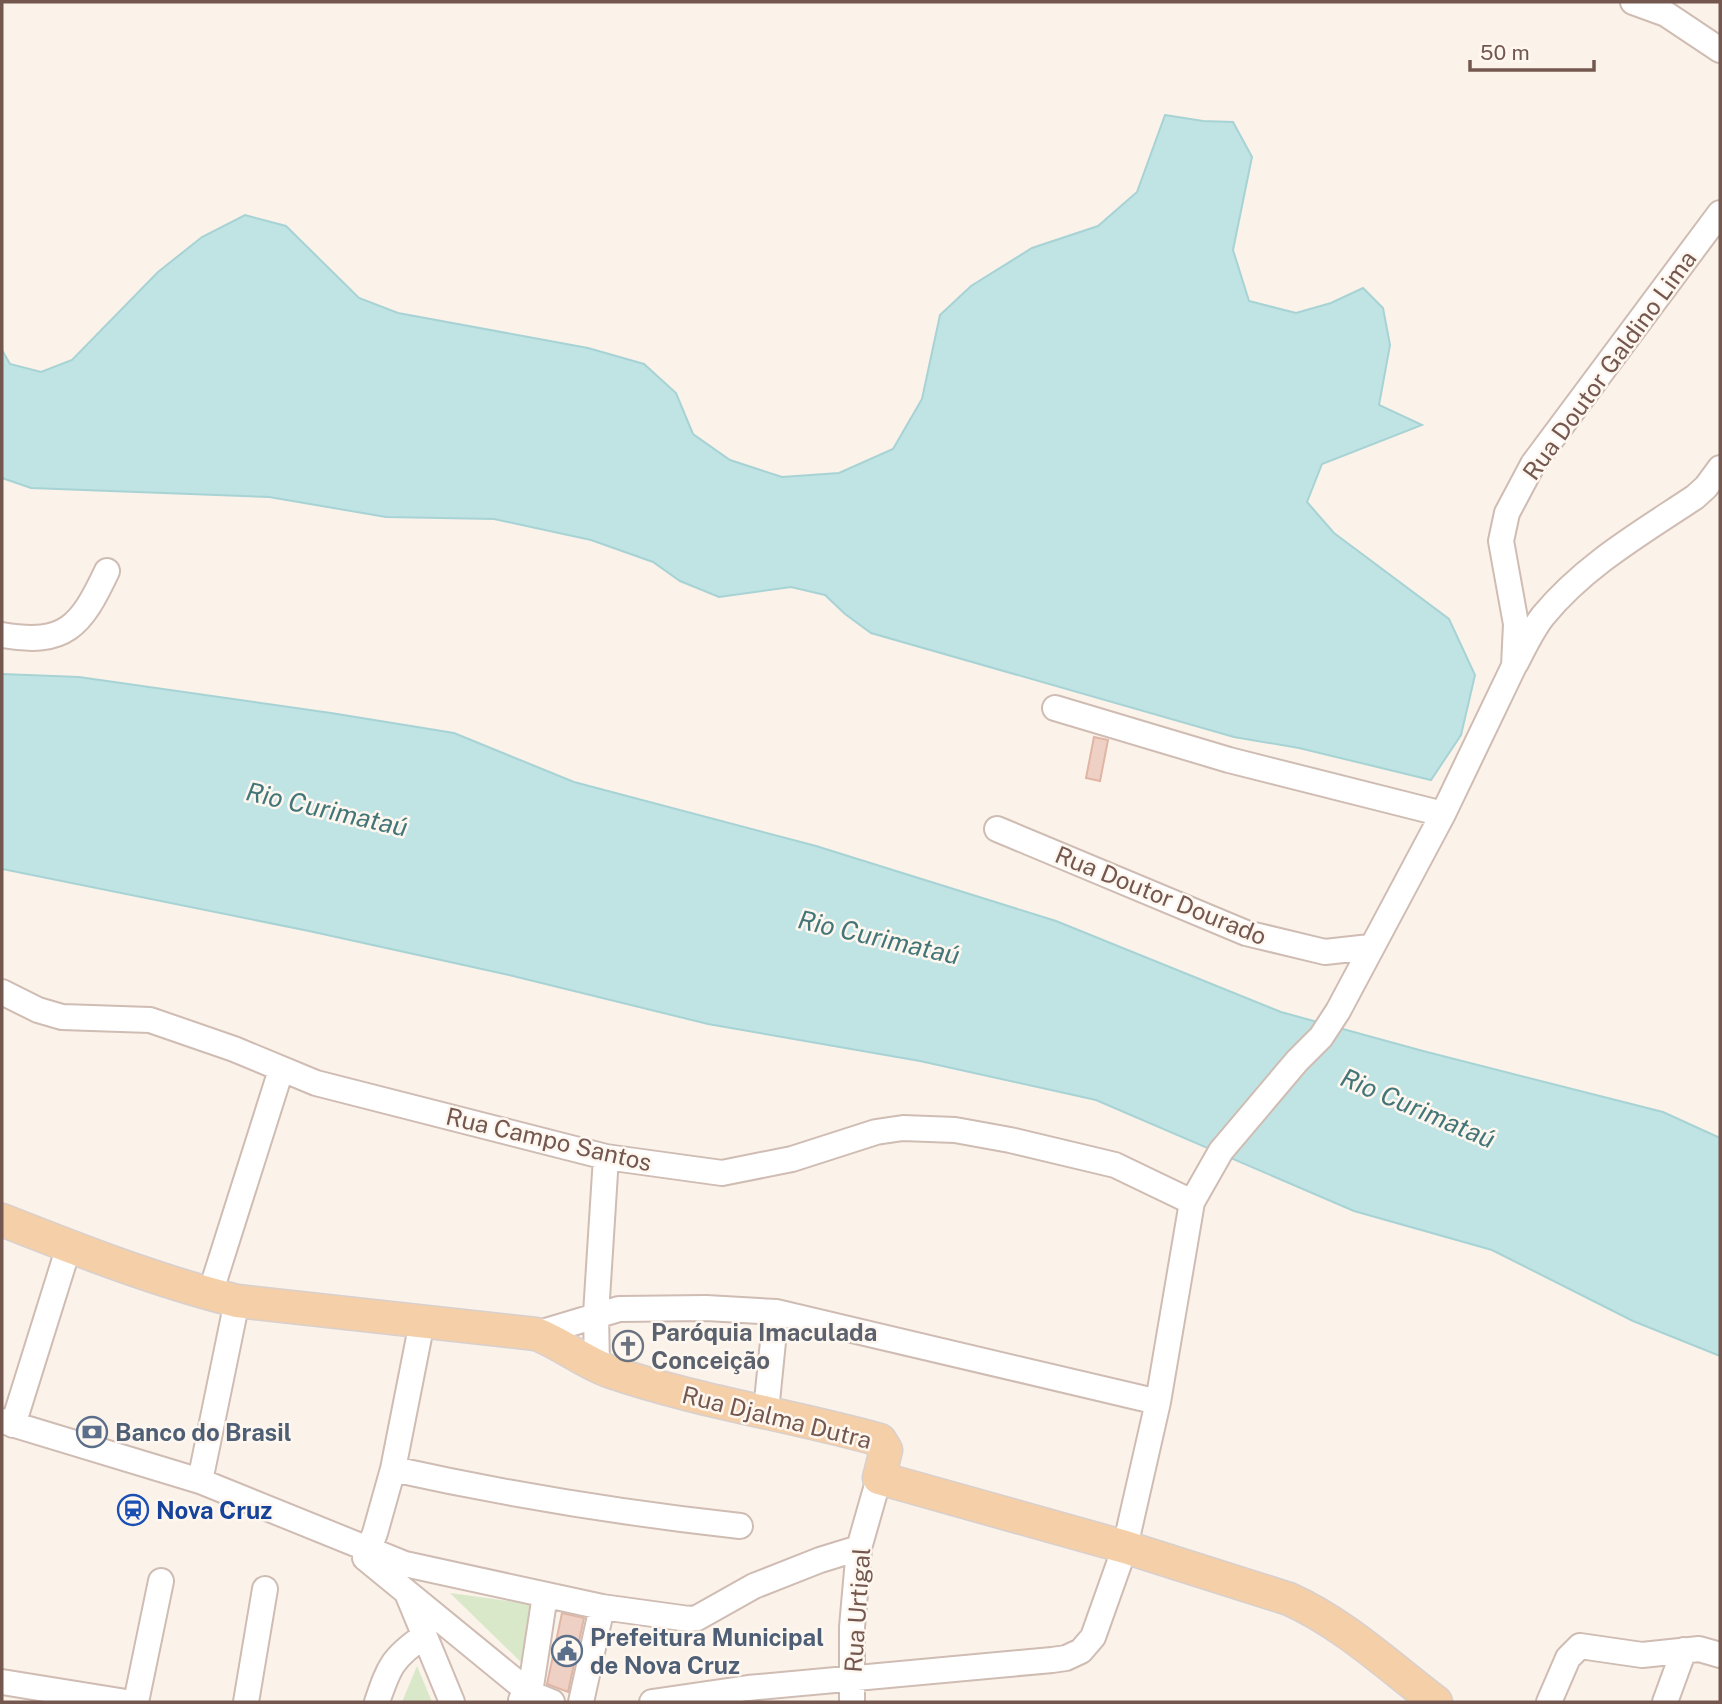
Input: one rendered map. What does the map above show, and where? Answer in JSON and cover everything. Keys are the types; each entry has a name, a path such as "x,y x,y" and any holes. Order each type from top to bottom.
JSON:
{"main road":[{"name":"Rua Djalma Dutra","path":"2,1220 69,1247 223,1297 536,1334 556,1342 597,1367 681,1394 766,1411 880,1440 886,1450 879,1479 1125,1547 1280,1596 1306,1607 1347,1634 1436,1702"}],"street":[{"path":"1633,2 1666,15 1720,50"},
{"name":"Rua Doutor Galdino Lima","path":"1192,1202 1221,1151 1289,1070 1321,1037 1338,1011 1443,814 1514,666 1516,624 1502,541 1507,513 1513,500 1533,464 1720,213"},
{"path":"1514,666 1541,619 1573,585 1599,562 1695,497 1720,468"},
{"path":"2,635 33,639 61,634 69,629 94,598 107,571"},
{"path":"1055,708 1229,760 1443,814"},
{"name":"Rua Doutor Dourado","path":"997,829 1246,933 1325,952 1370,947"},
{"name":"Rua Campo Santos","path":"2,992 38,1010 62,1017 150,1020 234,1049 316,1083 606,1157 722,1173 792,1158 876,1132 904,1128 955,1130 1115,1165 1192,1202"},
{"path":"200,1481 223,1297 281,1070"},
{"path":"597,1367 596,1314 606,1157"},
{"path":"652,1702 851,1691 1052,1660 1074,1655 1087,1645 1097,1627 1125,1547 1158,1402 1192,1202"},
{"path":"69,1247 7,1423 200,1481 327,1531 367,1553 405,1564 602,1607 697,1618 754,1586 859,1548"},
{"path":"536,1334 619,1308 776,1312 1158,1402"},
{"path":"766,1411 776,1312"},
{"path":"422,1322 393,1469 366,1560 533,1699"},
{"path":"393,1469 592,1508 740,1526"},
{"name":"Rua Urtigal","path":"851,1691 859,1548 879,1479"},
{"path":"136,1702 161,1581"},
{"path":"246,1702 265,1589"},
{"path":"407,1592 452,1702"},
{"path":"533,1699 545,1595"},
{"path":"581,1702 602,1607"},
{"path":"377,1702 388,1671 395,1660 424,1636"},
{"path":"1549,1702 1568,1658 1580,1646 1642,1655 1704,1649 1720,1655"},
{"path":"1665,1702 1684,1650"},
{"path":"2,1682 126,1702"}],"green space":[{"path":"450,1593 537,1605 524,1665"},
{"path":"417,1666 432,1702 402,1702"}],"water":[{"path":"1165,115 1233,122 1252,157 1233,250 1249,301 1296,313 1331,303 1363,288 1383,308 1390,345 1379,405 1422,425 1322,464 1307,502 1334,533 1449,619 1475,675 1461,735 1431,780 1299,748 1234,737 871,633 825,595 791,587 719,597 680,581 653,562 591,540 494,519 386,517 269,497 31,488 2,478 2,350 10,364 41,372 72,360 158,272 202,237 245,215 286,226 359,298 398,313 588,348 644,364 676,393 693,434 730,460 782,477 839,473 893,449 922,399 940,315 971,286 1032,248 1098,226 1137,192"},
{"name":"Rio Curimataú","path":"2,674 79,677 454,733 574,782 816,846 1056,921 1281,1012 1663,1112 1720,1138 1720,1356 1633,1321 1492,1250 1354,1211 1096,1100 920,1061 708,1024 509,975 309,931 2,869"}],"building":[{"path":"1094,737 1108,740 1100,781 1086,778"},
{"name":"Prefeitura Municipal de Nova Cruz","path":"562,1613 584,1618 568,1692 547,1684"}],"place":[{"name":"Paróquia Imaculada Conceição","path":"628,1346"},
{"name":"Banco do Brasil","path":"92,1432"},
{"name":"Nova Cruz","path":"133,1510"},
{"name":"Prefeitura Municipal de Nova Cruz","path":"567,1651"}]}
